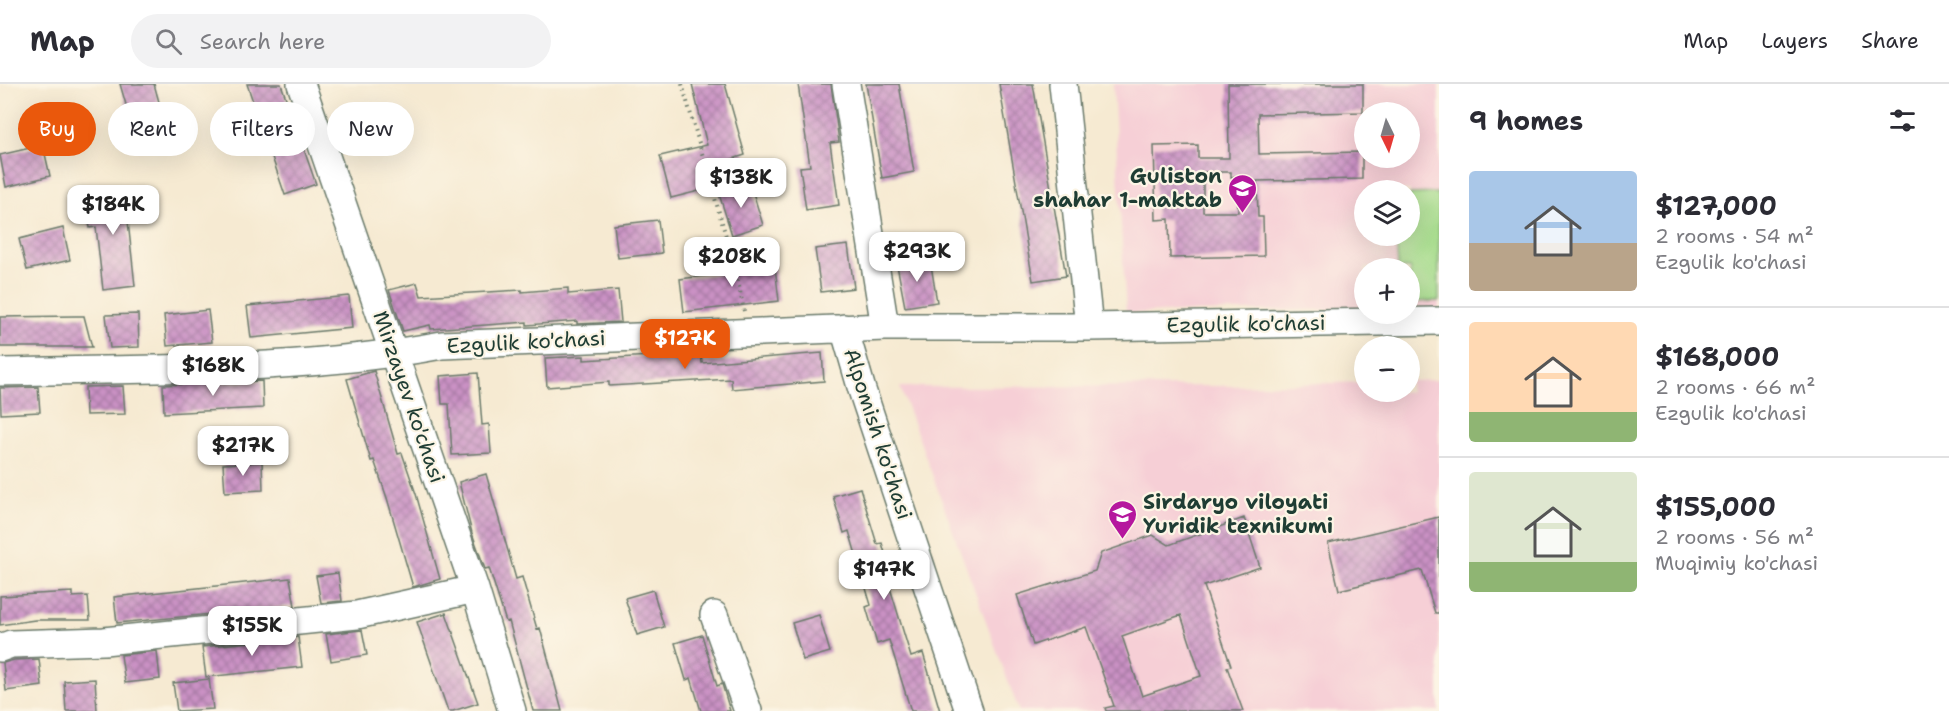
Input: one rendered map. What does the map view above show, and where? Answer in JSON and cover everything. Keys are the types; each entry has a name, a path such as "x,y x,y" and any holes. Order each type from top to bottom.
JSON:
{"street":[{"name":"Mirzayev ko'chasi","path":"301,84 475,589 512,711"},
{"name":"Alpomish ko'chasi","path":"846,84 885,327"},
{"path":"1063,84 1089,327"},
{"name":"Ezgulik ko'chasi","path":"0,372 277,365 395,354 442,345 844,328 1089,327 1439,321"},
{"name":"Alpomish ko'chasi","path":"844,328 969,711"},
{"path":"0,648 11,644 104,641 357,615 475,589"},
{"path":"714,615 748,711"}],"path":[{"path":"682,84 736,271 748,333"}],"shaded area":[{"name":"Guliston shahar 1-maktab","path":"1113,84 1439,84 1439,308 1420,308 1420,258 1354,258 1354,309 1126,313"},
{"name":"Sirdaryo viloyati Yuridik texnikumi","path":"1439,380 1439,711 1019,711 900,387 1232,386 1354,382 1354,402 1420,402 1420,381"}],"green space":[{"path":"1439,193 1439,301 1420,302 1420,258 1397,258 1397,246 1420,246 1420,194"}],"building":[{"path":"120,84 154,84 159,102 125,102"},
{"path":"247,84 281,84 287,102 253,102"},
{"path":"692,84 725,84 745,155 698,170 703,190 671,198 660,156 707,145"},
{"path":"798,84 831,84 839,142 830,143 839,205 806,210 800,167 810,166"},
{"path":"866,84 899,84 914,172 882,178"},
{"path":"999,84 1033,84 1066,276 1033,281"},
{"path":"1228,84 1363,84 1363,102 1354,102 1354,112 1258,114 1259,154 1354,152 1354,168 1362,168 1362,179 1257,181 1258,217 1263,217 1264,256 1170,258 1169,219 1156,220 1154,146 1198,145 1198,158 1229,158","holes":["1203,172 1231,172 1231,177 1237,176 1238,212 1203,212"]},
{"path":"18,151 18,156 45,156 50,176 6,187 0,155"},
{"path":"272,156 306,156 316,184 285,195"},
{"path":"750,183 763,225 732,235 719,194"},
{"path":"128,188 134,220 128,221 135,286 103,290 96,227 90,228 84,196"},
{"path":"658,220 662,253 618,258 614,225"},
{"path":"63,228 70,260 27,270 19,239"},
{"path":"848,245 854,288 821,292 815,249"},
{"path":"774,258 779,301 684,312 680,279 742,271 741,263"},
{"path":"930,259 937,302 905,307 897,265"},
{"path":"417,283 421,296 568,288 568,294 618,290 621,322 577,324 577,321 527,325 527,322 431,329 430,325 403,331 389,290"},
{"path":"349,296 352,328 251,338 247,306"},
{"path":"208,310 212,342 167,346 164,315"},
{"path":"138,314 139,347 110,348 106,315"},
{"path":"84,316 92,347 0,347 0,317"},
{"path":"701,353 702,363 822,353 824,381 732,389 731,379 609,386 609,382 547,387 545,358 584,356 584,360"},
{"path":"374,371 398,454 402,453 416,494 440,579 413,587 387,498 374,460 371,461 347,379"},
{"path":"478,373 482,425 489,424 491,453 452,455 449,404 442,404 440,376"},
{"path":"262,381 263,408 164,413 163,385"},
{"path":"123,386 125,414 86,415 85,387"},
{"path":"38,387 40,412 1,414 0,388"},
{"path":"262,462 263,490 225,492 223,464"},
{"path":"486,474 516,579 522,577 537,629 540,628 562,711 533,711 509,621 506,622 489,568 485,569 472,533 459,482"},
{"path":"860,488 877,544 882,543 893,580 888,581 911,657 923,653 940,711 911,711 889,640 877,644 866,607 871,605 849,531 844,533 833,496"},
{"path":"1439,517 1439,613 1435,613 1422,570 1339,590 1328,543"},
{"path":"1244,518 1260,567 1204,586 1231,666 1227,667 1243,711 1106,711 1105,708 1114,706 1086,627 1033,645 1017,595 1095,571 1101,553 1153,535 1169,545","holes":["1181,615 1201,676 1142,696 1122,636"]},
{"path":"338,573 342,601 321,603 316,576"},
{"path":"290,578 295,606 117,623 114,597"},
{"path":"653,590 664,627 637,635 625,598"},
{"path":"73,592 73,597 88,596 90,620 35,620 0,625 0,596"},
{"path":"446,613 478,703 453,711 448,711 417,622"},
{"path":"819,615 830,652 803,660 792,623"},
{"path":"362,630 367,655 331,661 326,634"},
{"path":"702,635 717,686 722,684 730,711 701,711 691,678 686,680 675,643"},
{"path":"298,637 302,667 206,677 202,647"},
{"path":"157,651 160,679 125,683 121,655"},
{"path":"39,659 42,686 6,691 3,663"},
{"path":"95,679 97,711 66,711 64,681"},
{"path":"209,679 213,709 177,711 173,683"}],"place":[{"name":"Guliston shahar 1-maktab","path":"1243,214"},
{"name":"Sirdaryo viloyati Yuridik texnikumi","path":"1122,540"}]}
